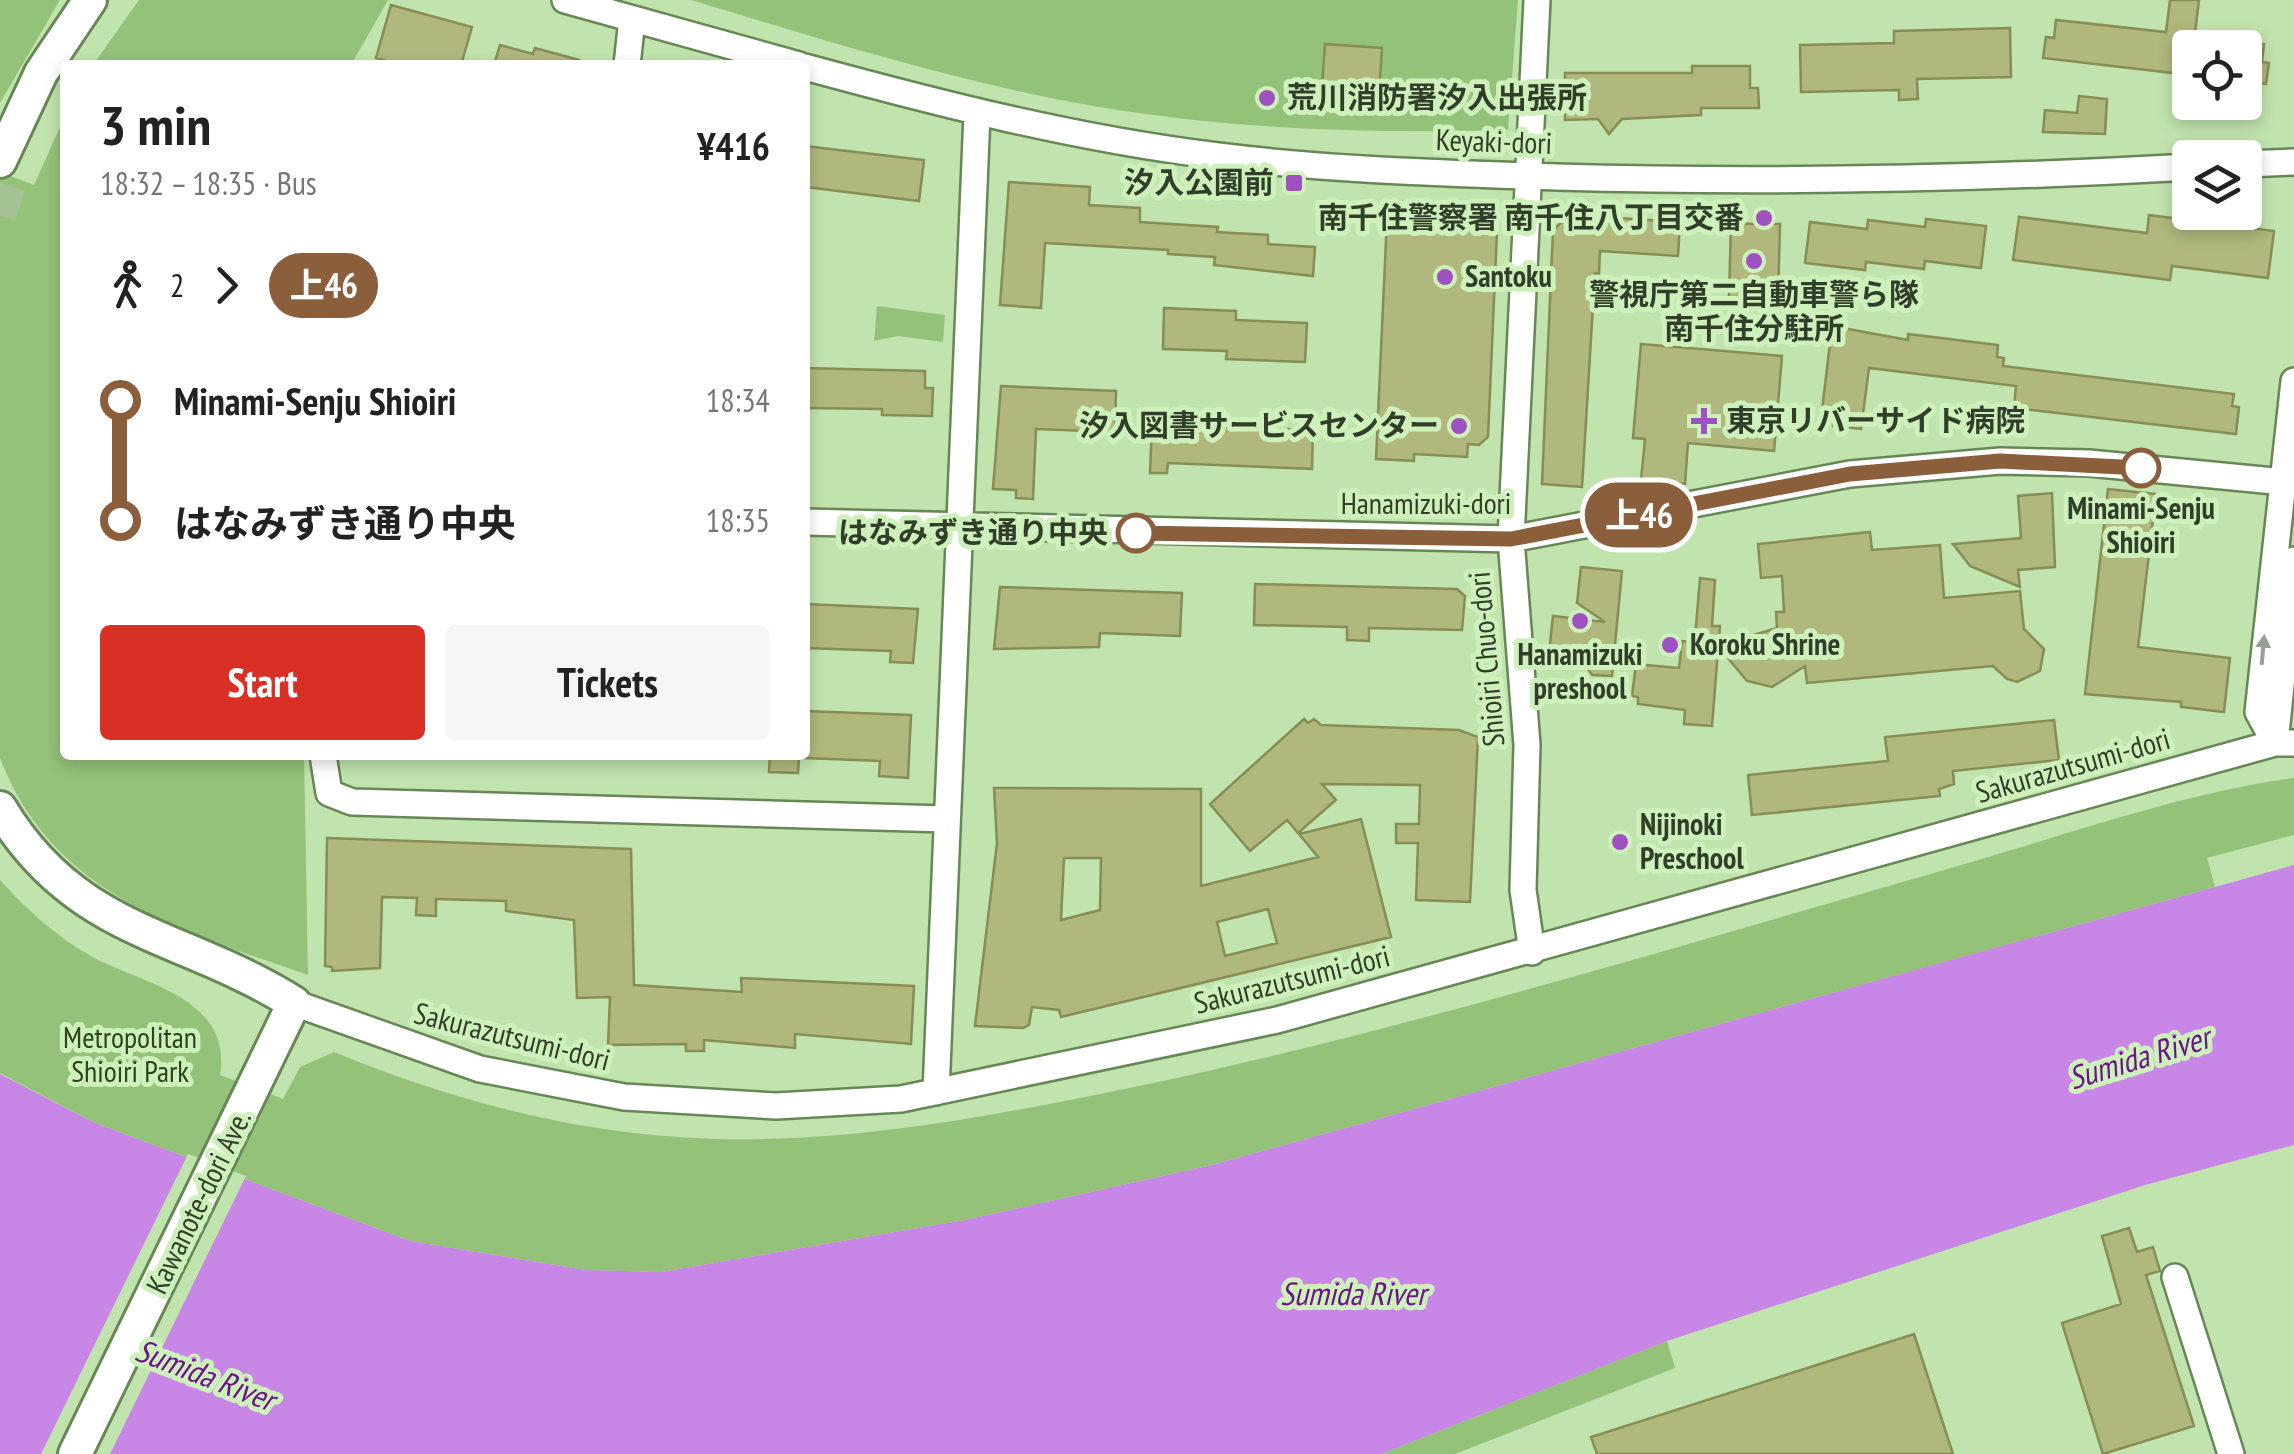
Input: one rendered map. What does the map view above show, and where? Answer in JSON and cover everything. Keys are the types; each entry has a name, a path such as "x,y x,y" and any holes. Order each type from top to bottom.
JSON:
{"main road":[{"path":"6,170 41,73 90,0"},
{"path":"73,60 111,0"},
{"path":"6,170 60,80"},
{"path":"0,808 16,835 60,881 108,918 259,981 294,1003"},
{"path":"0,845 47,895 99,934 253,996 294,1003"},
{"name":"Kawanote-dori Ave.","path":"74,1454 294,1003"}],"street":[{"name":"Keyaki-dori","path":"565,0 780,60"},
{"name":"Shioiri Chuo-dori","path":"1532,952 1523,890 1527,746 1511,539 1537,0"},
{"path":"628,60 632,19"},
{"name":"Keyaki-dori","path":"810,68 977,114 1217,156 1528,176 1775,182 2002,178 2172,168"},
{"path":"936,1092 977,114"},
{"path":"2262,163 2294,162"},
{"path":"2285,743 2258,712 2287,482 2294,380"},
{"name":"Hanamizuki-dori","path":"810,522 1511,539 1850,474 2000,461 2089,463 2287,482"},
{"path":"2285,743 2294,560"},
{"name":"Sakurazutsumi-dori","path":"294,1003 480,1069 624,1097 813,1106 902,1100 1277,1020 2285,743"},
{"path":"323,760 329,793 352,802 946,819"},
{"path":"2175,1277 2231,1454"}],"green space":[{"path":"0,0 60,0 0,103"},
{"path":"139,0 388,0 354,60 97,60"},
{"path":"691,0 1518,0 1508,130 1289,128 1125,111 927,69"},
{"name":"Metropolitan Shioiri Park","path":"60,127 60,760 304,760 308,975 169,923 87,875 52,844 23,805 0,758 0,172 34,185"},
{"path":"877,306 945,315 943,342 898,336 874,341"},
{"path":"2294,778 2294,835 2207,858 2215,887 1212,1165 965,1220 661,1272 586,1270 410,1241 95,1123 0,1073 0,880 76,947 178,996 198,1010 212,1027 220,1048 220,1075 283,1099 300,1067 334,1052 459,1097 589,1127 677,1137 794,1138 967,1119 1242,1063 1547,984 2164,805"},
{"path":"1667,1341 1675,1368 1455,1454 1381,1454"}],"water":[{"name":"Sumida River","path":"2294,865 2294,1145 2145,1185 1667,1341 1381,1454 0,1454 0,1074 95,1123 410,1241 586,1270 661,1272 965,1220 1212,1165"}],"pier":[{"path":"188,1154 246,1176 110,1454 41,1454"}],"building":[{"path":"2170,0 2199,0 2195,30 2172,30 2172,73 2043,58 2046,37 2054,38 2056,20 2166,32"},
{"path":"391,5 472,27 462,60 376,58"},
{"path":"2010,28 2011,77 1917,79 1918,99 1899,100 1899,90 1801,92 1800,45 1894,43 1894,31"},
{"path":"1325,44 1382,48 1378,108 1340,108 1341,102 1321,101"},
{"path":"500,45 533,54 535,48 579,60 496,60"},
{"path":"2262,62 2269,63 2266,84 2262,84"},
{"path":"1692,66 1750,66 1750,88 1758,88 1759,108 1701,108 1701,115 1622,119 1609,134 1598,119 1565,120 1565,73 1692,73"},
{"path":"2079,96 2107,99 2105,134 2043,132 2045,110 2077,113"},
{"path":"810,147 924,160 919,201 810,188"},
{"path":"1009,182 1090,187 1089,205 1140,208 1140,222 1218,227 1217,232 1268,235 1268,244 1315,247 1313,276 1214,265 1215,257 1168,254 1168,250 1045,243 1041,308 1000,305"},
{"path":"1404,211 1420,212 1419,220 1489,223 1497,231 1488,437 1479,445 1468,444 1467,457 1414,454 1414,461 1376,459 1387,218 1403,219"},
{"name":"警視庁第二自動車警ら隊 南千住分駐所","path":"1754,214 1774,214 1773,224 1780,224 1778,300 1729,298 1731,223 1754,224"},
{"path":"1569,215 1680,222 1678,256 1600,251 1599,274 1595,273 1582,487 1542,484 1553,230"},
{"path":"2149,215 2172,218 2172,230 2274,231 2268,278 2172,266 2170,280 2013,260 2019,217 2147,233"},
{"path":"1926,219 1986,226 1981,268 1925,261 1924,269 1866,262 1865,270 1805,263 1810,222 1867,229 1868,220 1925,227"},
{"path":"1164,308 1236,311 1236,320 1307,323 1305,362 1226,359 1227,351 1163,349"},
{"path":"1832,326 1908,340 1908,334 1998,345 1997,357 2004,358 2003,366 2234,394 2232,406 2239,407 2236,434 2014,408 2016,386 1869,368 1861,429 1833,426 1833,421 1821,419"},
{"path":"1641,344 1782,356 1774,451 1688,443 1685,484 1641,480 1645,439 1633,438"},
{"path":"810,368 925,371 925,388 933,388 932,416 882,415 882,409 810,408"},
{"path":"1001,386 1116,391 1115,432 1036,429 1033,499 1016,498 1016,490 993,489"},
{"path":"1152,424 1313,430 1312,469 1168,463 1167,473 1150,473"},
{"path":"2108,489 2156,494 2138,647 2230,658 2224,712 2181,707 2181,702 2085,694"},
{"path":"2052,493 2055,567 2018,570 2020,587 1970,566 1953,544 2021,538 2018,496"},
{"path":"1870,532 1872,550 1940,545 1944,598 2020,591 2024,629 2044,649 2040,671 2017,682 2007,679 1993,666 1807,683 1805,666 1772,687 1747,681 1727,657 1750,636 1777,628 1776,612 1784,612 1782,576 1761,578 1758,544"},
{"path":"1581,567 1622,571 1612,676 1592,675 1586,666 1548,662 1553,616 1605,622 1577,603"},
{"path":"1700,578 1715,580 1712,626 1720,626 1712,726 1684,724 1685,710 1638,704 1638,697 1632,696 1636,664 1679,668 1682,641 1692,642 1696,626"},
{"path":"1255,584 1457,589 1465,596 1462,630 1369,628 1369,641 1347,640 1347,627 1254,625"},
{"path":"1000,587 1182,593 1180,636 1100,633 1099,647 994,649"},
{"path":"810,604 918,609 913,663 890,662 891,651 810,648"},
{"path":"810,711 911,715 908,778 879,776 880,761 810,758"},
{"path":"1304,719 1308,723 1314,719 1321,725 1459,730 1478,737 1470,902 1416,900 1418,843 1396,843 1396,824 1419,824 1420,785 1322,784 1336,800 1298,833 1287,820 1250,851 1210,804"},
{"path":"2054,720 2059,760 1953,771 1954,784 1939,789 1940,796 1752,815 1748,775 1888,761 1885,737"},
{"path":"770,760 799,760 798,773 769,772"},
{"path":"994,788 1201,789 1201,886 1318,857 1299,834 1361,819 1391,937 1061,1017 1059,1010 1032,1007 1029,1025 1023,1028 975,1026 997,843","holes":["1064,858 1101,858 1100,910 1061,920","1268,909 1277,943 1225,956 1217,922"]},
{"path":"327,838 631,849 634,985 742,992 741,978 914,986 911,1044 795,1034 795,1048 704,1040 704,1051 686,1051 686,1044 608,1045 610,997 577,998 574,920 506,911 506,901 436,899 436,916 416,915 417,898 382,897 380,968 332,971 332,967 325,966"},
{"path":"2129,1228 2137,1252 2153,1247 2160,1271 2146,1275 2194,1426 2103,1454 2062,1323 2121,1304 2102,1236"},
{"path":"1914,1334 1953,1454 1597,1454 1591,1437"}],"tunnel":[{"path":"0,216 12,178"}],"bus line":[{"name":"上46","path":"1136,533 1511,539 1850,474 2000,461 2141,468"}],"place":[{"name":"荒川消防署汐入出張所","path":"1267,98"},
{"name":"汐入公園前","path":"1294,183"},
{"name":"南千住警察署 南千住八丁目交番","path":"1764,218"},
{"name":"警視庁第二自動車警ら隊 南千住分駐所","path":"1754,261"},
{"name":"Santoku","path":"1445,277"},
{"name":"東京リバーサイド病院","path":"1704,421"},
{"name":"汐入図書サービスセンター","path":"1459,426"},
{"name":"Minami-Senju Shioiri","path":"2141,468"},
{"name":"はなみずき通り中央","path":"1136,533"},
{"name":"Hanamizuki preshool","path":"1580,621"},
{"name":"Koroku Shrine","path":"1670,645"},
{"name":"Nijinoki Preschool","path":"1620,842"}]}
